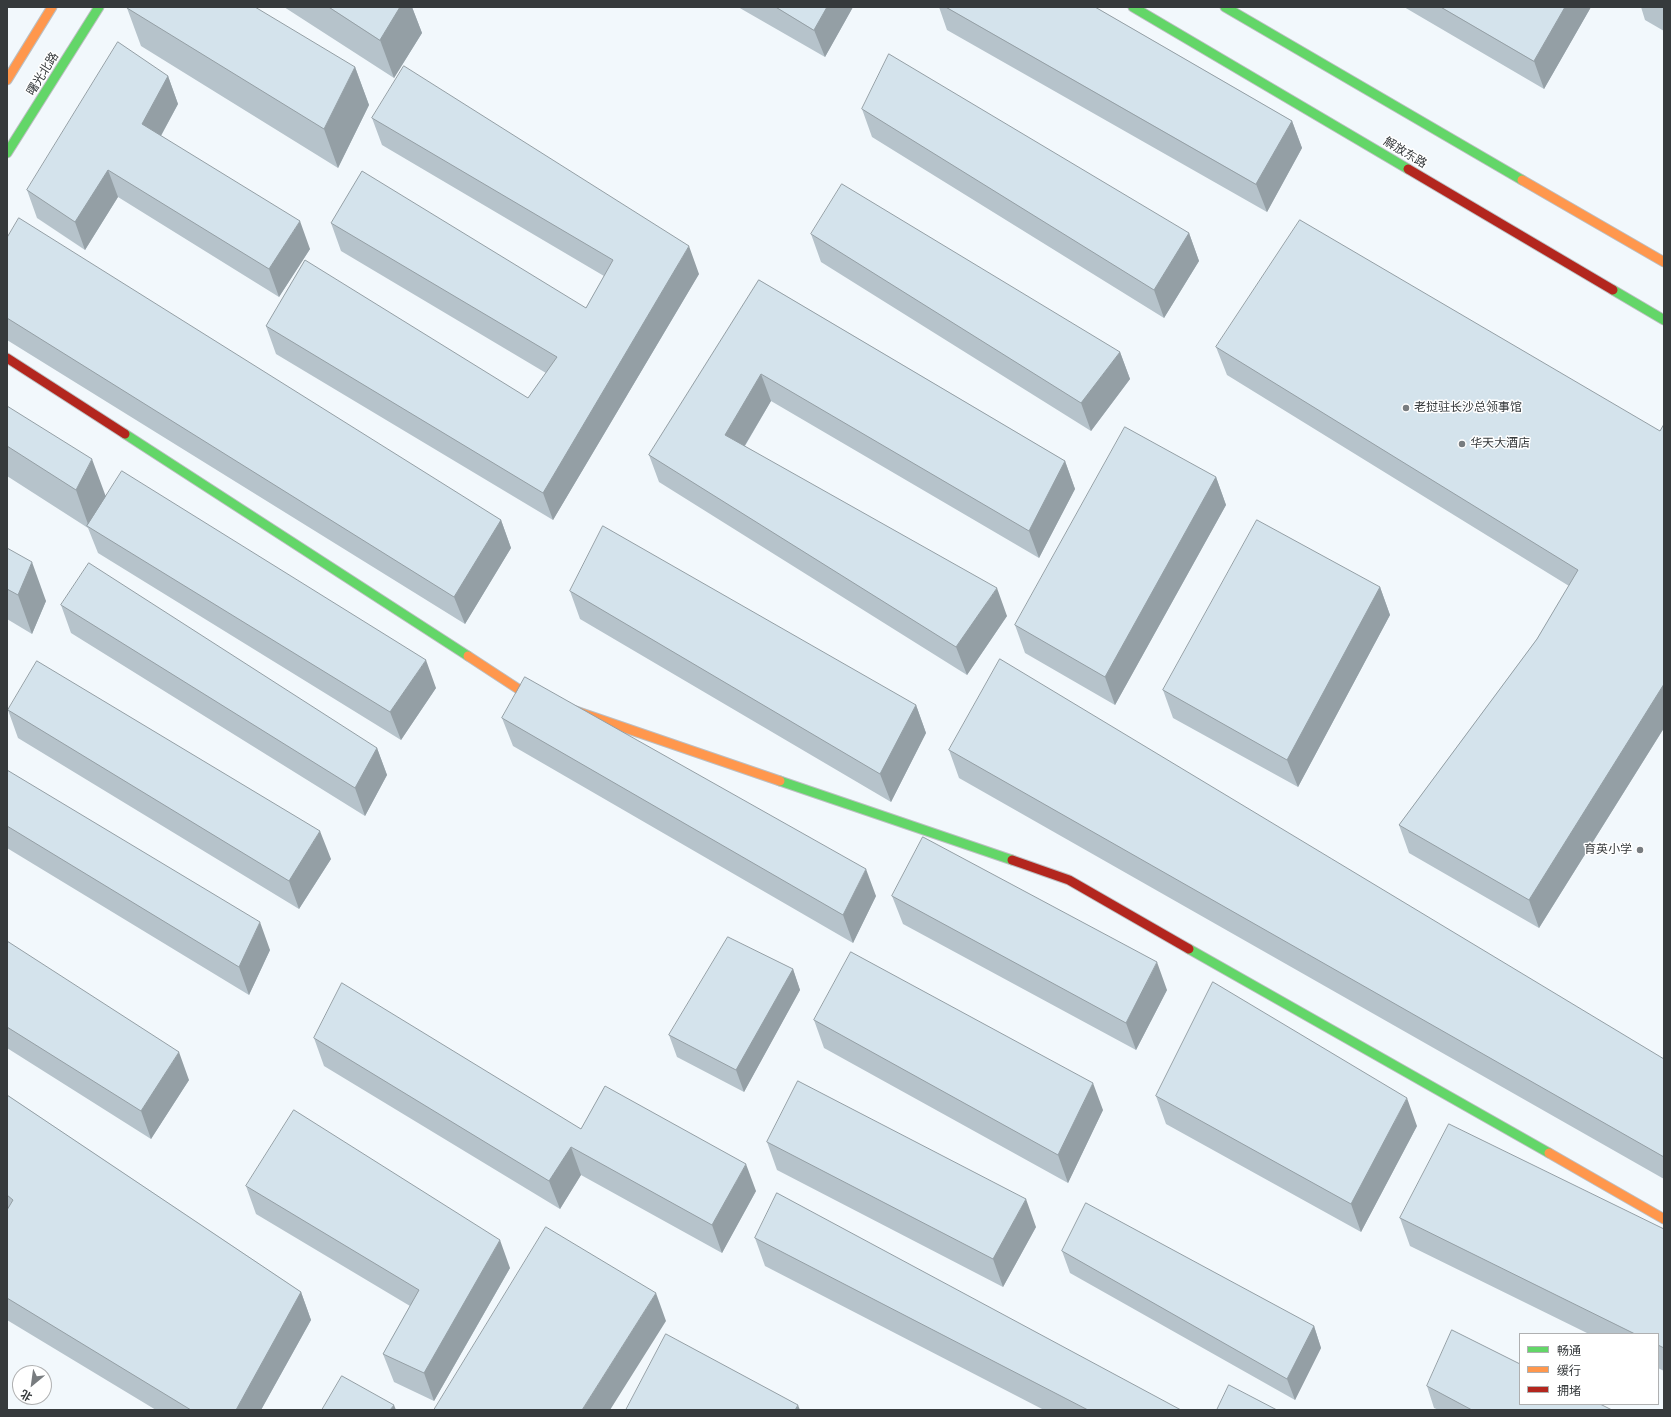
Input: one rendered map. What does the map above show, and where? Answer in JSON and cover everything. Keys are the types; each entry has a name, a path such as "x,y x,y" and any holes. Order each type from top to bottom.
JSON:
{"street":[{"path":"7,80 52,7"},
{"name":"曙光北路","path":"7,153 99,7"},
{"name":"解放东路","path":"1133,7 1664,320"},
{"path":"1225,7 1664,262"},
{"path":"7,358 526,694 1069,880 1664,1219"}],"building":[{"path":"127,7 255,7 355,67 324,129"},
{"path":"329,7 400,7 380,40"},
{"path":"776,7 827,7 814,30"},
{"path":"946,7 1095,7 1292,121 1256,184"},
{"path":"1441,7 1565,7 1534,61"},
{"path":"118,42 168,76 142,124 300,221 269,269 108,170 75,222 27,190"},
{"path":"889,54 1189,233 1154,290 862,109"},
{"path":"404,66 689,246 543,493 266,326 305,260 528,398 557,357 331,223 362,171 586,308 613,260 372,118"},
{"path":"842,184 1120,352 1081,403 811,234"},
{"path":"19,218 501,520 454,597 7,318 7,238"},
{"path":"1300,220 1660,431 1664,424 1664,684 1529,900 1399,825 1537,639 1578,570 1216,347"},
{"path":"759,280 1065,461 1029,531 761,374 725,435 997,588 956,647 649,455"},
{"path":"7,406 92,459 76,490 7,446"},
{"path":"1125,427 1216,477 1105,677 1015,625"},
{"path":"122,471 426,660 390,712 87,526"},
{"path":"1257,520 1380,587 1287,760 1163,690"},
{"path":"603,526 916,705 880,774 570,591"},
{"path":"7,548 32,562 18,595 7,589"},
{"path":"89,563 377,748 355,788 61,605"},
{"path":"1000,659 1664,1059 1664,1157 949,750"},
{"path":"37,661 320,831 289,881 8,710"},
{"path":"525,677 866,869 843,915 502,718"},
{"path":"7,770 260,922 239,967 7,826"},
{"path":"923,837 1157,962 1126,1023 892,896"},
{"path":"728,937 793,969 736,1070 669,1035"},
{"path":"7,941 179,1052 141,1111 7,1027"},
{"path":"851,952 1093,1083 1058,1155 814,1020"},
{"path":"1213,982 1407,1098 1351,1204 1156,1096"},
{"path":"342,983 581,1129 605,1086 746,1164 712,1225 571,1147 549,1181 314,1038"},
{"path":"798,1081 1026,1199 993,1259 767,1142"},
{"path":"7,1095 301,1292 236,1410 191,1410 7,1298 7,1210 13,1200 7,1195"},
{"path":"294,1110 500,1240 424,1373 383,1354 419,1290 246,1186"},
{"path":"1449,1124 1664,1229 1664,1348 1659,1346 1659,1333 1633,1333 1400,1218"},
{"path":"777,1193 1181,1410 1088,1410 755,1238"},
{"path":"1086,1203 1314,1326 1287,1379 1062,1251"},
{"path":"546,1227 656,1293 582,1410 434,1410"},
{"path":"1452,1330 1519,1364 1519,1405 1602,1405 1612,1410 1472,1410 1427,1386"},
{"path":"666,1334 798,1405 795,1410 626,1410"},
{"path":"342,1376 394,1405 390,1410 322,1410"},
{"path":"1229,1385 1277,1410 1217,1410"}],"traffic: fast":[{"path":"7,153 99,7"},
{"path":"1133,7 1408,169"},
{"path":"1225,7 1522,180"},
{"path":"1613,290 1664,320"},
{"path":"125,434 468,656"},
{"path":"780,781 1012,860"},
{"path":"1189,949 1549,1153"}],"traffic: slow":[{"path":"7,80 52,7"},
{"path":"1522,180 1664,262"},
{"path":"468,656 526,694 780,781"},
{"path":"1549,1153 1664,1219"}],"traffic: jam":[{"path":"1408,169 1613,290"},
{"path":"7,358 125,434"},
{"path":"1012,860 1069,880 1189,949"}],"place":[{"name":"老挝驻长沙总领事馆","path":"1406,408"},
{"name":"华天大酒店","path":"1462,444"},
{"name":"育英小学","path":"1640,850"}]}
